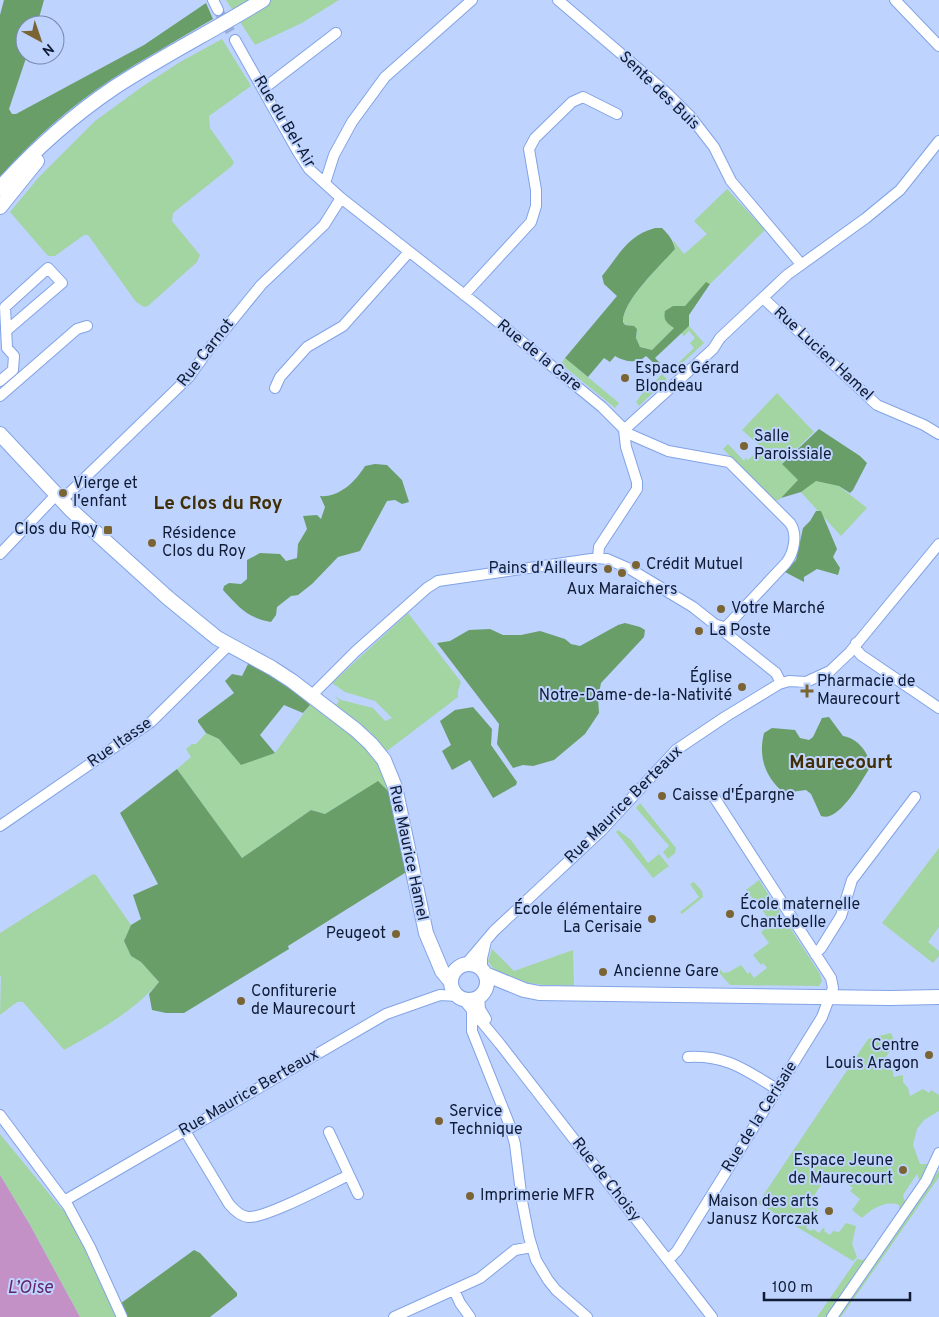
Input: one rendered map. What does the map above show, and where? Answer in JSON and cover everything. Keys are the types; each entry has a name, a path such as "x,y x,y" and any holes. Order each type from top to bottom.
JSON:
{"main road":[{"path":"0,188 46,141 84,110 130,78 263,0"},
{"path":"0,207 38,159 84,110"},
{"name":"Rue Maurice Hamel","path":"0,434 99,537 168,598 217,638 292,681 365,737 384,760 398,796 426,933 445,975 451,982"},
{"path":"434,953 446,964 462,966 475,964 484,971 524,990"},
{"path":"462,966 452,976 451,982 455,992 460,997 472,999 500,988 543,993 939,997"},
{"path":"482,994 487,983 484,971"}],"street":[{"path":"213,0 218,10"},
{"path":"325,183 334,155 352,122 385,77 472,0"},
{"name":"Sente des Buis","path":"558,0 690,116 714,147 731,181 801,264"},
{"path":"895,0 939,46"},
{"path":"263,89 336,33"},
{"name":"Rue du Bel-Air","path":"235,40 309,169 341,198"},
{"path":"464,295 531,222 536,206 536,190 529,149 535,138 572,102 583,97 617,114"},
{"path":"598,558 599,547 637,489 637,482 626,447 624,430 713,349 720,338 801,264 866,218 900,190 939,141"},
{"name":"Rue de la Gare","path":"341,198 464,295 607,412 624,430 635,438 664,449 729,462 792,527 794,536 791,557 728,624"},
{"name":"Rue Carnot","path":"0,554 189,377 209,349 261,285 324,225 341,198"},
{"path":"275,388 280,377 307,347 343,326 409,252"},
{"path":"0,381 13,370 14,361 14,356 8,348 6,331 5,307 48,268 62,283 6,331"},
{"name":"Rue Lucien Hamel","path":"763,298 877,404 924,425 939,434"},
{"path":"0,396 77,328 87,326"},
{"path":"830,671 843,659 939,544"},
{"path":"311,696 356,651 427,588 438,581 598,558 619,564 694,606 776,673 777,685 795,681 806,682 854,657 866,659"},
{"path":"717,625 724,627 728,624"},
{"path":"728,624 727,631 730,636"},
{"path":"856,643 855,647 858,652 866,659 939,708"},
{"name":"Rue Itasse","path":"0,826 151,722 229,645"},
{"name":"Rue Maurice Berteaux","path":"462,966 487,938 596,836 676,750 777,685"},
{"path":"714,797 831,978 833,988 831,997"},
{"path":"815,954 821,948 841,916 852,880 915,797"},
{"path":"484,971 482,958 487,938"},
{"path":"440,995 449,989 451,982"},
{"path":"473,1033 483,1019 480,1007 482,994"},
{"name":"Rue Maurice Berteaux","path":"64,1201 386,1014 440,995 460,997"},
{"name":"Rue de Choisy","path":"460,997 483,1019 500,1044 712,1317"},
{"name":"Rue de la Cerisaie","path":"668,1260 678,1251 822,1017 831,997"},
{"path":"472,1010 471,1027 510,1126 515,1144 522,1200 532,1247 539,1267 556,1290 587,1317"},
{"path":"688,1057 704,1056 719,1058 736,1064 777,1089"},
{"path":"0,1116 68,1206 90,1247 122,1317"},
{"path":"185,1130 229,1204 235,1211 247,1217 265,1214 350,1175"},
{"path":"329,1132 358,1194"},
{"path":"832,1317 926,1181 939,1153"},
{"path":"394,1317 480,1278 515,1250 532,1247"},
{"path":"454,1290 470,1317"}],"green space":[{"path":"4,0 44,0 40,15 15,15 15,65 24,65 9,109 12,114 16,114 144,45 206,3 213,19 124,71 82,100 39,137 0,177 0,15"},
{"path":"226,0 339,0 302,23 255,45"},
{"path":"222,39 251,86 209,116 210,128 234,162 232,166 173,213 172,221 200,255 197,262 148,306 144,307 136,302 88,235 84,235 55,256 48,256 10,212 39,177 95,121 180,62"},
{"path":"727,189 765,230 710,284 706,283 685,306 681,307 669,324 675,327 652,350 640,347 636,338 637,333 630,325 625,325 624,318 633,297 675,249 673,240 684,254 707,234 694,221"},
{"path":"655,228 662,228 669,235 675,249 635,294 624,313 623,322 625,325 634,326 637,329 636,338 640,347 652,350 674,328 666,321 665,311 673,306 685,306 706,282 710,284 689,315 689,326 655,358 660,363 657,366 646,356 639,360 631,361 615,356 610,362 604,358 588,377 565,358 617,296 604,284 602,276 630,241"},
{"path":"689,326 704,343 675,370 673,368 694,348 690,343 695,338 689,331 684,336 681,333"},
{"path":"565,358 619,403 615,408 561,364"},
{"path":"662,374 667,379 639,406 636,402 641,395"},
{"path":"777,393 814,432 782,463 799,480 779,500 774,501 723,449 728,444 744,461 746,458 748,460 758,451 756,448 759,445 742,430"},
{"path":"819,429 860,456 867,463 853,490 850,493 839,486 816,481 801,492 781,498 798,480 782,464"},
{"path":"375,464 387,465 402,480 409,502 402,504 395,500 387,501 360,551 338,557 312,584 298,595 291,596 277,607 276,615 271,622 249,615 223,590 224,586 229,583 241,584 247,579 247,560 260,553 280,554 286,561 297,558 298,544 307,529 303,516 317,515 321,519 325,507 320,496 327,496 340,491 352,483 365,466"},
{"path":"817,469 867,508 841,536 798,489"},
{"path":"816,511 821,511 837,549 833,557 840,568 838,575 817,569 804,577 804,582 785,572 796,560 803,528"},
{"path":"408,613 461,682 458,697 387,751 370,732 336,705 339,701 335,696 341,700 373,708 385,721 392,718 375,701 345,692 332,683"},
{"path":"625,623 645,630 644,637 601,683 598,698 599,713 585,734 554,760 533,766 523,765 513,768 497,744 499,724 437,643 450,641 469,630 490,629 503,635 521,635 540,631 580,646"},
{"path":"249,662 285,683 310,705 303,713 284,705 260,735 275,753 241,765 219,739 206,733 198,720 234,693 225,681 232,674 242,676"},
{"path":"310,705 359,741 377,761 390,793 377,782 325,814 311,810 242,858 177,769 191,757 186,749 192,744 196,744 206,733 219,739 241,764 275,753"},
{"path":"473,707 492,729 491,745 517,782 516,785 493,798 470,760 452,770 442,751 451,745 440,721 455,710"},
{"path":"829,717 843,736 858,743 866,752 869,769 842,808 828,817 821,816 811,794 806,790 784,793 777,787 765,766 762,742 764,733 772,728 795,730 800,738 809,740 813,737 822,718"},
{"path":"177,769 242,858 311,810 325,814 378,781 390,793 408,871 288,946 289,949 184,1013 166,1013 152,1010 149,994 159,982 141,962 131,956 124,941 131,925 141,919 133,895 158,884 120,813"},
{"path":"640,803 676,848 675,853 668,859 663,852 669,846 636,808"},
{"path":"618,830 631,840 648,863 659,854 669,866 653,878 616,832"},
{"path":"939,848 939,927 928,942 939,951 939,956 933,963 882,923"},
{"path":"93,874 96,875 131,925 124,941 131,956 141,962 159,982 126,1012 64,1050 23,1002 17,1002 0,1015 0,933"},
{"path":"759,880 820,974 822,981 819,986 730,985 715,968 718,966 723,973 729,972 741,965 754,978 767,968 763,963 761,965 753,955 769,943 761,932 772,923 746,890"},
{"path":"694,882 702,891 703,897 682,914 680,912 699,897 690,884"},
{"path":"492,949 514,971 573,950 574,986 540,985 504,976 494,969 488,961"},
{"path":"891,1033 895,1043 884,1060 891,1064 894,1077 903,1075 903,1082 908,1088 910,1096 923,1089 929,1093 931,1090 939,1095 939,1111 924,1120 917,1129 913,1145 920,1164 933,1164 921,1185 917,1174 903,1195 906,1205 899,1212 899,1205 889,1204 870,1211 862,1218 852,1210 860,1199 850,1191 853,1188 830,1172 809,1203 818,1210 806,1228 811,1231 813,1229 819,1233 823,1228 830,1235 833,1231 839,1232 846,1223 856,1226 852,1244 857,1257 853,1261 758,1203 868,1039"},
{"path":"0,1134 60,1207 70,1216 117,1317 80,1317 30,1225 0,1175"},
{"path":"939,1170 939,1177 841,1317 837,1317"},
{"path":"194,1250 200,1253 237,1293 237,1296 210,1317 122,1317 117,1306"},
{"path":"869,1257 828,1317 817,1317 857,1259 862,1260"}],"water":[{"name":"L’Oise","path":"0,1175 30,1225 80,1317 0,1317"}],"tunnel":[{"path":"218,10 235,40"}],"place":[{"name":"Espace Gérard Blondeau","path":"625,378"},
{"name":"Salle Paroissiale","path":"744,446"},
{"name":"Vierge et l'enfant","path":"63,493"},
{"name":"Clos du Roy","path":"108,530"},
{"name":"Résidence Clos du Roy","path":"152,543"},
{"name":"Crédit Mutuel","path":"636,565"},
{"name":"Pains d'Ailleurs","path":"608,569"},
{"name":"Aux Maraichers","path":"622,573"},
{"name":"Votre Marché","path":"721,609"},
{"name":"La Poste","path":"699,631"},
{"name":"Église Notre-Dame-de-la-Nativité","path":"742,687"},
{"name":"Pharmacie de Maurecourt","path":"807,691"},
{"name":"Caisse d'Épargne","path":"662,796"},
{"name":"École maternelle Chantebelle","path":"730,914"},
{"name":"École élémentaire La Cerisaie","path":"652,919"},
{"name":"Peugeot","path":"396,934"},
{"name":"Ancienne Gare","path":"603,972"},
{"name":"Confiturerie de Maurecourt","path":"241,1001"},
{"name":"Centre Louis Aragon","path":"929,1055"},
{"name":"Service Technique","path":"439,1121"},
{"name":"Espace Jeune de Maurecourt","path":"903,1170"},
{"name":"Imprimerie MFR","path":"470,1196"},
{"name":"Maison des arts Janusz Korczak","path":"829,1211"}],"district":[{"name":"Le Clos du Roy","path":"218,504"},
{"name":"Maurecourt","path":"841,763"}]}
